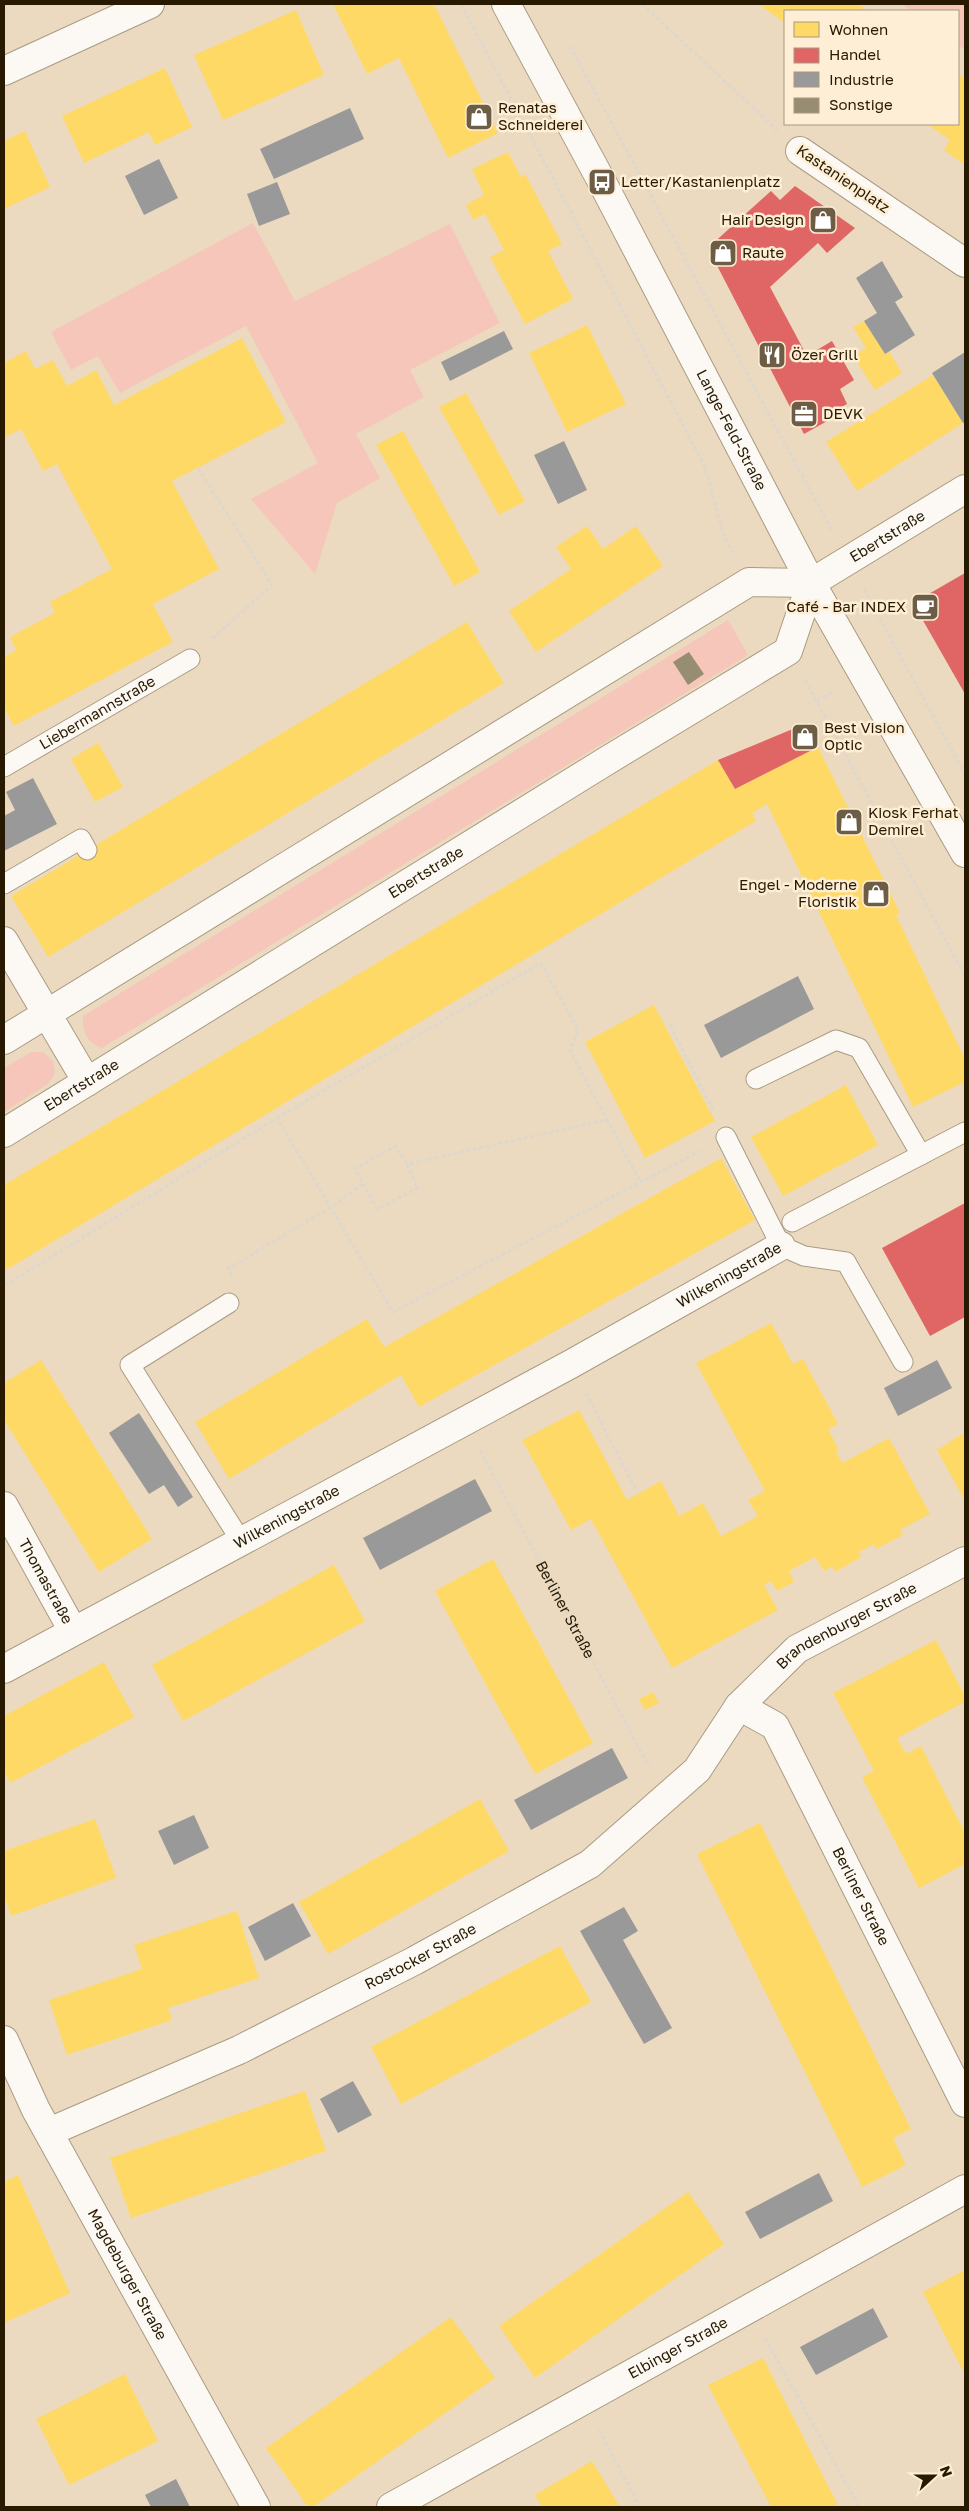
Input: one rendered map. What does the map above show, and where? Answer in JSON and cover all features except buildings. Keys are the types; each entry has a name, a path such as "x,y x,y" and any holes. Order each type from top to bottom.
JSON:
{"street":[{"path":"4,71 150,4"},
{"name":"Lange-Feld-Straße","path":"506,4 602,182 811,583 965,853"},
{"name":"Kastanienplatz","path":"800,151 965,263"},
{"name":"Ebertstraße","path":"811,583 965,489"},
{"path":"4,1040 749,582 811,583 788,651"},
{"name":"Ebertstraße","path":"4,1133 594,768 788,651"},
{"path":"4,941 45,1015 87,1082"},
{"name":"Wilkeningstraße","path":"4,1669 571,1364 781,1246"},
{"name":"Thomastraße","path":"4,1506 73,1631"},
{"name":"Brandenburger Straße","path":"739,1706 797,1649 965,1561"},
{"name":"Rostocker Straße","path":"49,2132 239,2050 414,1961 590,1864 697,1770 739,1706"},
{"name":"Berliner Straße","path":"739,1706 775,1726 965,2103"},
{"name":"Magdeburger Straße","path":"4,2040 36,2110 256,2507"},
{"name":"Elbinger Straße","path":"391,2507 965,2189"}],"lane":[{"name":"Liebermannstraße","path":"4,768 190,659"},
{"path":"4,884 80,839 88,850"},
{"path":"756,1079 836,1040 859,1048 922,1155"},
{"path":"792,1222 965,1132"},
{"name":"Wilkeningstraße","path":"726,1137 781,1246"},
{"path":"781,1246 804,1256 846,1262 903,1362"},
{"path":"230,1303 130,1365 241,1542"}],"path":[{"path":"461,4 705,467 724,536 749,582"},
{"name":"Kastanienplatz","path":"642,4 800,151"},
{"path":"566,38 965,775"},
{"path":"190,659 272,585 198,468"},
{"path":"788,651 965,976"},
{"path":"4,1286 277,1118 541,963 578,1030 570,1051 640,1181"},
{"path":"277,1118 393,1312 726,1137 670,1024"},
{"path":"407,1164 607,1120"},
{"path":"395,1146 407,1164 418,1188 377,1210 355,1169 395,1146"},
{"path":"230,1303 242,1291 228,1269 331,1207 364,1184"},
{"path":"571,1364 637,1492"},
{"name":"Berliner Straße","path":"464,1422 666,1798"},
{"path":"749,2309 859,2507"},
{"path":"584,2400 640,2507"}],"shaded area":[{"path":"901,4 965,4 965,50 959,46 959,10 910,10"},
{"path":"253,223 295,301 450,224 500,323 410,370 424,397 356,434 380,478 337,503 315,574 251,499 318,463 246,326 120,393 98,356 71,370 51,332"},
{"path":"728,620 748,655 102,1048 92,1043 86,1036 83,1027 83,1016"},
{"path":"31,1052 43,1052 53,1061 55,1074 48,1084 4,1112 4,1068"}],"place":[{"name":"Renatas Schneiderei","path":"479,117"},
{"name":"Letter/Kastanienplatz","path":"602,182"},
{"name":"Hair Design","path":"823,220"},
{"name":"Raute","path":"723,253"},
{"name":"Özer Grill","path":"772,355"},
{"name":"DEVK","path":"804,414"},
{"name":"Café - Bar INDEX","path":"925,607"},
{"name":"Best Vision Optic","path":"805,737"},
{"name":"Kiosk Ferhat Demirel","path":"849,822"},
{"name":"Engel - Moderne Floristik","path":"876,894"}]}
